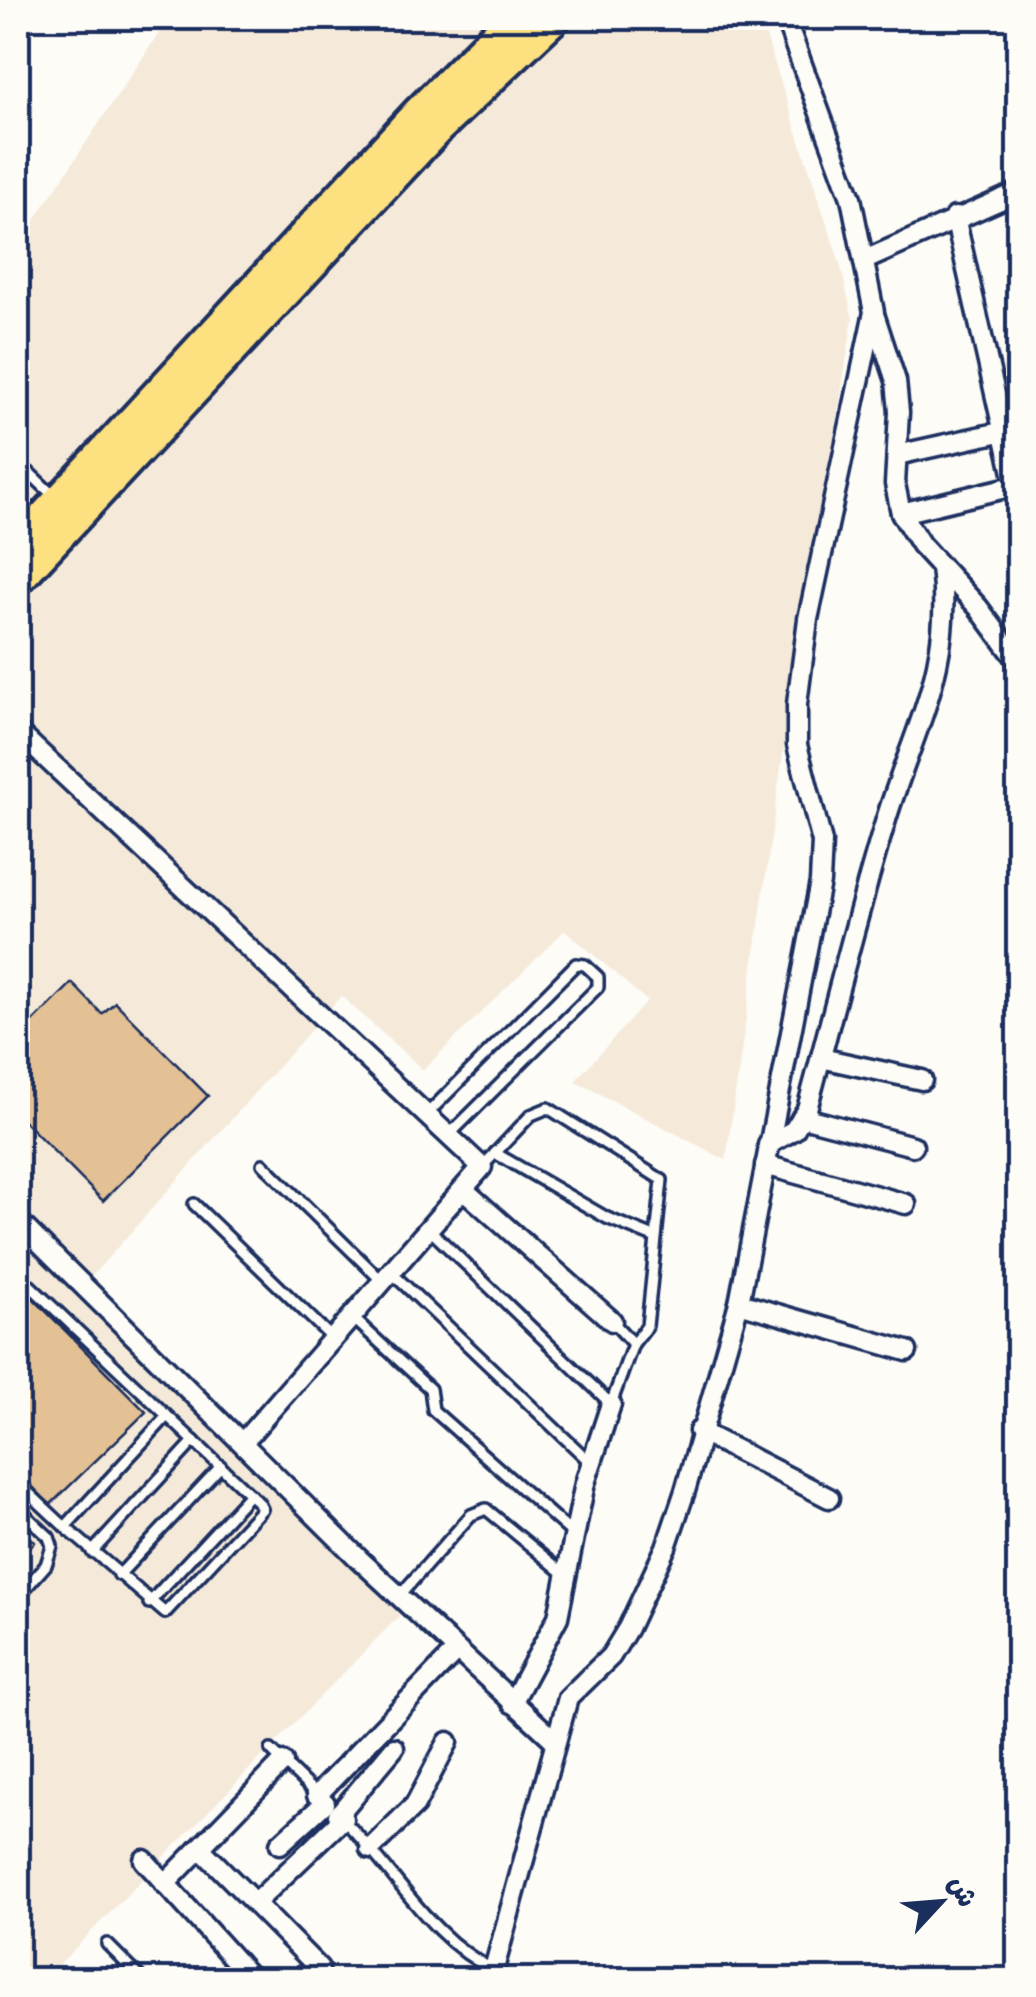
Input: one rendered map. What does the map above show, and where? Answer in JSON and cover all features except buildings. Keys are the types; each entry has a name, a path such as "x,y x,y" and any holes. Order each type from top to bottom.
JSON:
{"main road":[{"path":"18,544 404,127 513,18"},
{"path":"18,579 439,127 554,18"}],"street":[{"path":"786,18 850,198 874,312 896,381 895,484 901,513 1018,660"},
{"path":"865,260 955,217 1018,194"},
{"path":"901,513 1018,488 955,217"},
{"path":"492,1975 568,1698 611,1656 645,1598 685,1490 739,1302 820,882 822,842 797,745 808,619 874,312"},
{"path":"897,455 1004,430"},
{"path":"768,1145 794,1130 802,1117 885,821 942,655 946,611 941,566"},
{"path":"18,732 449,1136 488,1160 243,1442"},
{"path":"821,1058 922,1080"},
{"path":"802,1117 914,1146"},
{"path":"764,1165 906,1204"},
{"path":"464,1190 612,1321"},
{"path":"18,1221 398,1597 554,1740"},
{"path":"739,1302 907,1351"},
{"path":"512,1703 558,1617 592,1464 612,1404"},
{"path":"699,1431 829,1498"},
{"path":"256,1902 455,1652"},
{"path":"370,1849 414,1804 448,1742"},
{"path":"280,1844 331,1808 394,1748"},
{"path":"165,1884 277,1756"},
{"path":"200,1848 325,1974"},
{"path":"144,1860 253,1980"}],"lane":[{"path":"18,462 59,500"},
{"path":"427,1114 576,964 585,965 598,977 598,986 449,1136"},
{"path":"429,1230 612,1404 633,1344 648,1326 654,1237 663,1188 658,1174 548,1108 531,1115 488,1160 654,1237"},
{"path":"263,1164 592,1464"},
{"path":"194,1204 332,1338"},
{"path":"18,1274 250,1494 259,1503 260,1516 165,1614 18,1484"},
{"path":"351,1316 430,1389 433,1410 576,1536"},
{"path":"612,1321 633,1344"},
{"path":"65,1527 167,1416"},
{"path":"92,1552 194,1441"},
{"path":"118,1576 220,1466"},
{"path":"149,1603 250,1494"},
{"path":"18,1508 49,1537 52,1546 46,1564 18,1597"},
{"path":"398,1597 472,1514 486,1509 567,1576"},
{"path":"277,1756 370,1849 455,1947 492,1975"},
{"path":"107,1944 142,1980"}],"shaded area":[{"path":"169,18 760,18 840,264 853,319 783,753 726,1160 575,1081 647,1001 565,930 423,1070 341,996 76,1294 400,1615 45,1979 18,1980 18,245"}]}
